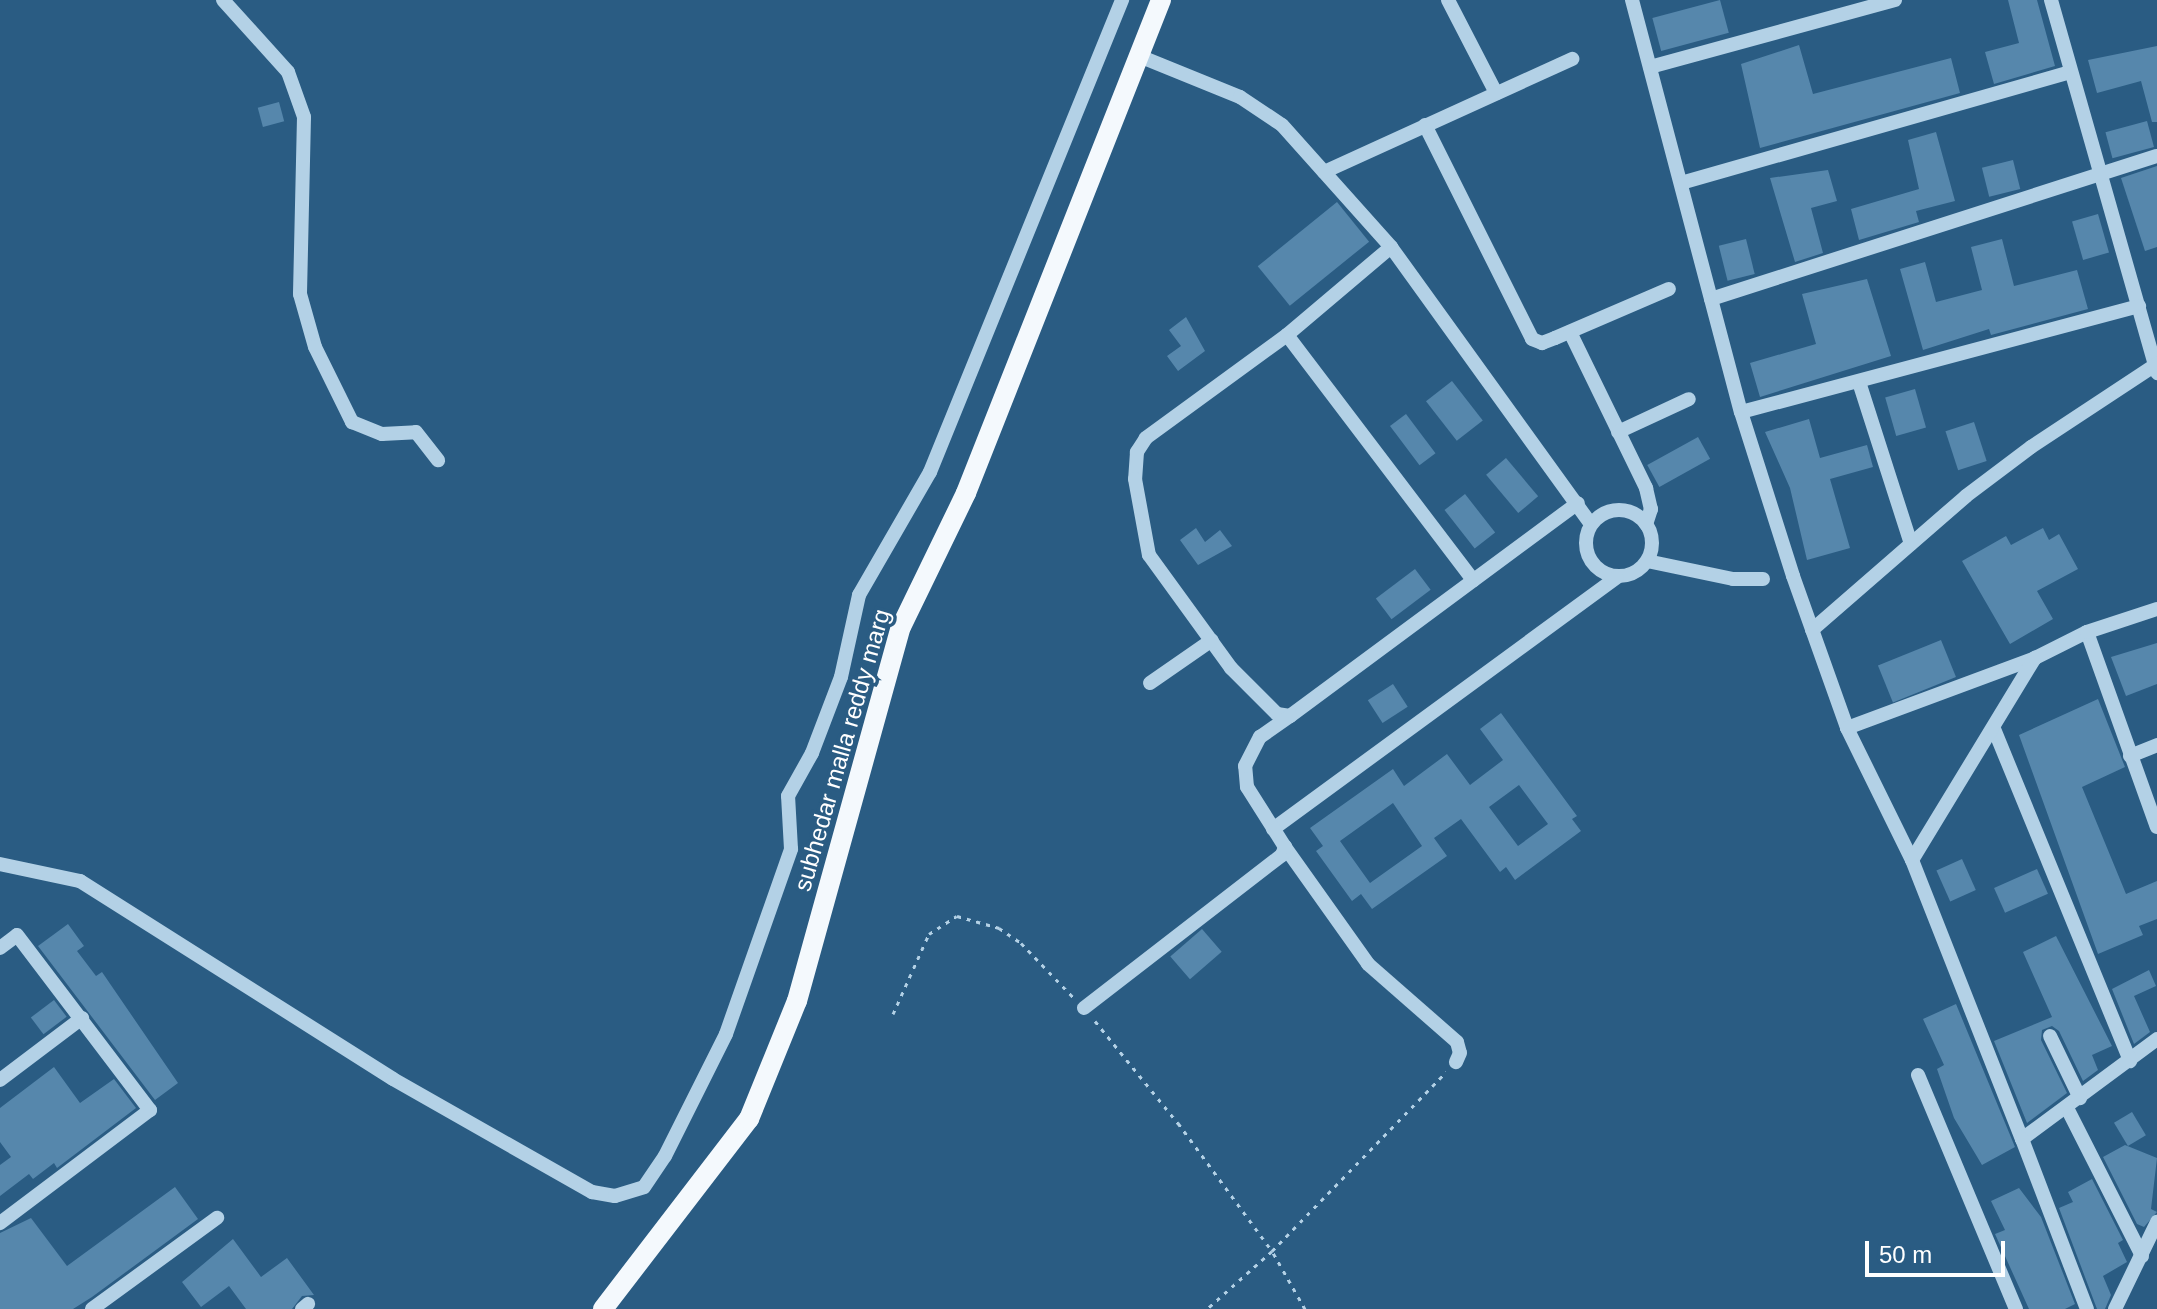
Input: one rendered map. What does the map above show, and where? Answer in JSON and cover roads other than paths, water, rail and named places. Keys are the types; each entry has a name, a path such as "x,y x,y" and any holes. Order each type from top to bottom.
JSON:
{"main road":[{"name":"subhedar malla reddy marg","path":"603,1309 749,1119 797,1001 901,627 966,493 1161,0"}],"street":[{"path":"223,0 288,72 304,117 300,294 315,347 352,422 382,434 416,432 438,460"},
{"path":"0,864 80,881 393,1079 592,1192 615,1196 644,1187 665,1156 726,1034 791,849 788,796 812,753 841,677 859,595 930,472 1122,0"},
{"path":"1448,0 1496,93"},
{"path":"1632,0 1741,412 1812,630 1847,728 1912,860 2087,1309"},
{"path":"1650,67 1895,0"},
{"path":"1812,630 1911,544 2031,447 2156,368 2051,0"},
{"path":"1139,56 1240,97 1282,125 1391,247 1591,524"},
{"path":"1324,172 1572,59"},
{"path":"1681,183 2071,72"},
{"path":"1425,125 1532,339 1542,343 1669,289"},
{"path":"1711,299 2157,156"},
{"path":"1290,716 1277,714 1212,640 1149,555 1135,479 1137,452 1146,438 1287,335 1391,247"},
{"path":"1741,412 2139,306"},
{"path":"1273,829 1617,577 1638,571 1647,561 1652,544 1646,524 1650,499 1570,332"},
{"path":"1287,335 1473,580"},
{"path":"1859,382 1911,544"},
{"path":"1618,432 1689,399"},
{"path":"1456,1062 1460,1053 1457,1042 1368,964 1273,829 1247,787 1245,766 1260,737 1578,503"},
{"path":"1617,577 1588,558 1586,535 1591,524 1619,509 1646,524"},
{"path":"1647,561 1733,579 1763,579"},
{"path":"1847,728 2035,658 2087,632 2157,609"},
{"path":"2087,632 2157,827"},
{"path":"1150,683 1212,640"},
{"path":"1912,860 2035,658"},
{"path":"1994,729 2130,1061"},
{"path":"2130,756 2157,745"},
{"path":"1084,1008 1272,867 1285,847"},
{"path":"0,948 17,935 150,1110 0,1223"},
{"path":"0,1080 82,1018"},
{"path":"2050,1036 2080,1098"},
{"path":"2022,1139 2157,1039"},
{"path":"1918,1075 2016,1309"},
{"path":"2067,1108 2142,1256"},
{"path":"92,1309 217,1218"},
{"path":"2115,1309 2157,1222"}]}
